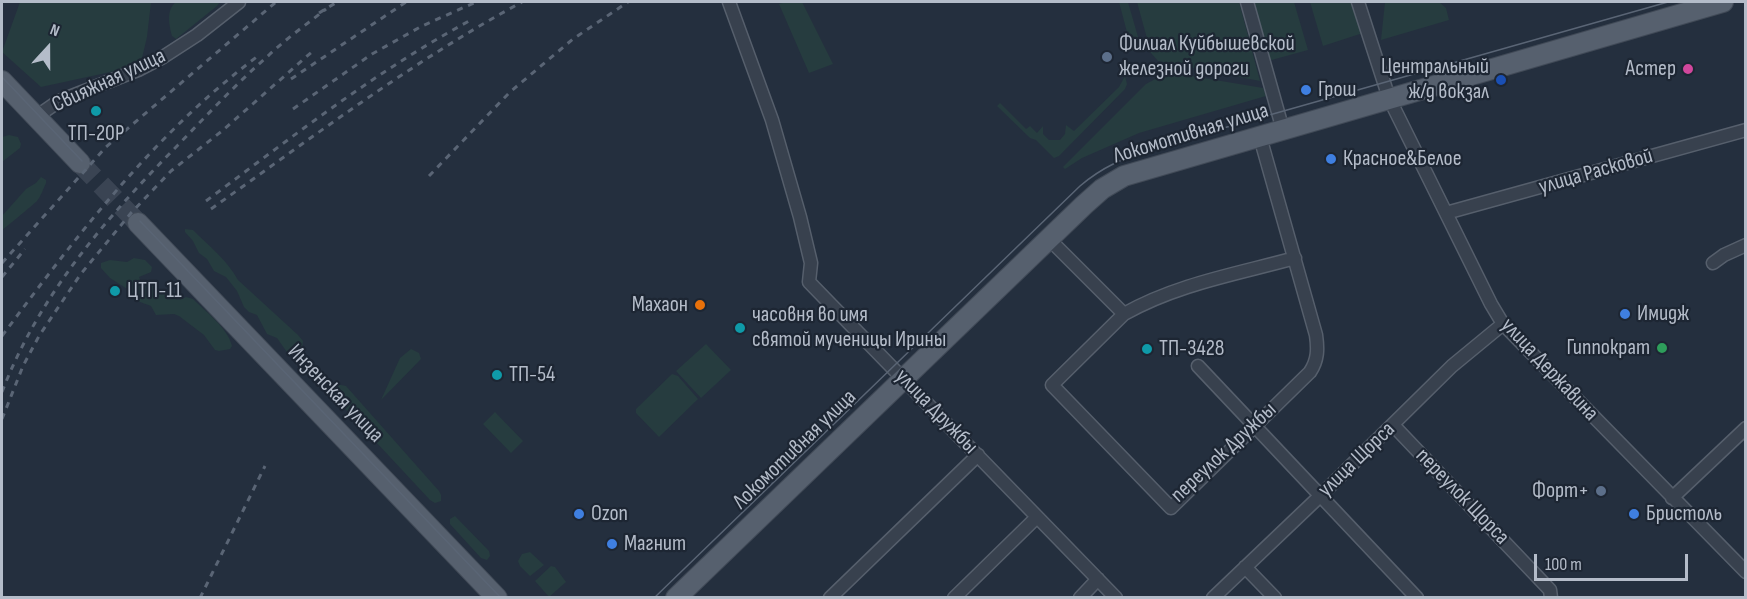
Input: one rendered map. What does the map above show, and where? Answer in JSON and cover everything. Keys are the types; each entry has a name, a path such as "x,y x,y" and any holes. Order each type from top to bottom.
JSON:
{"main road":[{"name":"Локомотивная улица","path":"676,597 1048,239 1102,189 1124,176 1723,2"},
{"path":"2,81 80,163"},
{"name":"Инзенская улица","path":"138,223 497,597"}],"street":[{"name":"Свияжная улица","path":"36,117 59,101 138,70 163,57 197,35 239,2"},
{"name":"улица Дружбы","path":"729,2 772,120 809,248 811,263 808,282 1116,597"},
{"path":"1247,2 1283,130"},
{"name":"улица Державина","path":"1358,2 1389,98 1503,324 1746,572"},
{"name":"улица Расковой","path":"1446,213 1746,130"},
{"name":"переулок Дружбы","path":"1260,137 1295,258 1316,335 1318,349 1316,358 1310,372 1171,508 1052,385 1124,314 1145,302 1199,282 1295,258"},
{"path":"1048,239 1124,314"},
{"path":"1713,263 1746,245"},
{"name":"улица Щорса","path":"1213,597 1452,366 1503,324"},
{"path":"1198,366 1417,597"},
{"name":"переулок Щорса","path":"1393,425 1550,590 1551,597"},
{"path":"1672,498 1746,428"},
{"path":"830,597 978,455"},
{"path":"954,597 1037,517"},
{"path":"1245,567 1275,597"},
{"path":"1080,597 1098,579"}],"green space":[{"path":"20,2 151,2 142,58 115,71 41,87 2,52"},
{"path":"176,2 220,2 176,39 172,36 169,18"},
{"path":"802,2 833,64 809,73 779,4"},
{"path":"1119,2 1128,2 1138,37 1138,46 1132,51"},
{"path":"1137,2 1239,2 1260,81 1158,61 1151,53"},
{"path":"1252,2 1294,2 1308,50 1268,61"},
{"path":"1310,2 1353,2 1363,33 1323,46"},
{"path":"1385,2 1439,2 1446,8 1449,20 1381,40"},
{"path":"1179,74 1263,88 1266,96 1139,133 1082,158 1065,169 1063,167 1146,84 1161,76"},
{"path":"1125,76 1127,84 1125,89 1059,156 1054,158 997,106 1000,103 1026,129 1030,126 1037,133 1043,126 1043,134 1049,140 1060,140 1065,134 1066,125 1074,131 1119,87"},
{"path":"9,135 18,137 20,148 2,162 2,137"},
{"path":"41,177 46,180 46,183 37,201 2,230 2,216 26,189"},
{"path":"185,229 193,230 223,260 238,280 298,335 303,341 302,352 297,356 289,355 277,338 267,334 257,315 244,307 237,291 226,277 214,271 207,259 199,253"},
{"path":"134,258 145,260 152,267 151,272 139,277 141,282 175,299 186,297 193,299 226,333 232,346 230,349 215,350 204,335 179,316 156,315 151,306 129,298 132,292 110,278 101,268 101,263 110,260 127,262"},
{"path":"706,344 731,370 701,398 676,371"},
{"path":"411,349 419,353 421,359 381,400 400,358"},
{"path":"672,374 678,376 698,399 659,437 636,413 636,409"},
{"path":"336,384 346,386 439,491 441,501 435,503 430,500 335,398 332,388"},
{"path":"495,412 523,441 511,453 483,424"},
{"path":"455,516 489,551 490,556 487,560 481,558 450,524 450,519"},
{"path":"530,552 544,565 530,576 518,561 522,554"},
{"path":"551,566 555,567 566,582 549,597 535,581"}],"tunnel":[{"path":"80,163 138,223"}],"tram line":[{"path":"654,598 1080,186 1106,168 1153,148 1668,2"},
{"path":"2,77 82,161"},
{"path":"140,221 501,598"}],"railway":[{"path":"2,263 106,147 276,2"},
{"path":"319,13 337,2"},
{"path":"291,79 406,2"},
{"path":"293,109 372,54 422,26 476,2"},
{"path":"211,209 403,74 522,2"},
{"path":"429,176 510,92 573,39 628,2"},
{"path":"2,392 35,323 55,290 100,230 151,173 234,88 283,43 326,9"},
{"path":"206,201 368,83 471,20"},
{"path":"2,419 23,366 39,336 80,275 131,213 171,171 222,131 314,50"},
{"path":"2,336 89,223 120,187 185,118 258,56"},
{"path":"2,277 25,249"},
{"path":"200,598 265,466"}],"place":[{"name":"Филиал Куйбышевской железной дороги","path":"1107,57"},
{"name":"Астер","path":"1688,69"},
{"name":"Центральный ж/д вокзал","path":"1501,80"},
{"name":"Грош","path":"1306,90"},
{"name":"ТП-20Р","path":"96,111"},
{"name":"Красное&Белое","path":"1331,159"},
{"name":"ЦТП-11","path":"115,291"},
{"name":"Махаон","path":"700,305"},
{"name":"Имидж","path":"1625,314"},
{"name":"часовня во имя святой мученицы Ирины","path":"740,328"},
{"name":"Гиппократ","path":"1662,348"},
{"name":"ТП-3428","path":"1147,349"},
{"name":"ТП-54","path":"497,375"},
{"name":"Форт+","path":"1601,491"},
{"name":"Ozon","path":"579,514"},
{"name":"Бристоль","path":"1634,514"},
{"name":"Магнит","path":"612,544"}]}
